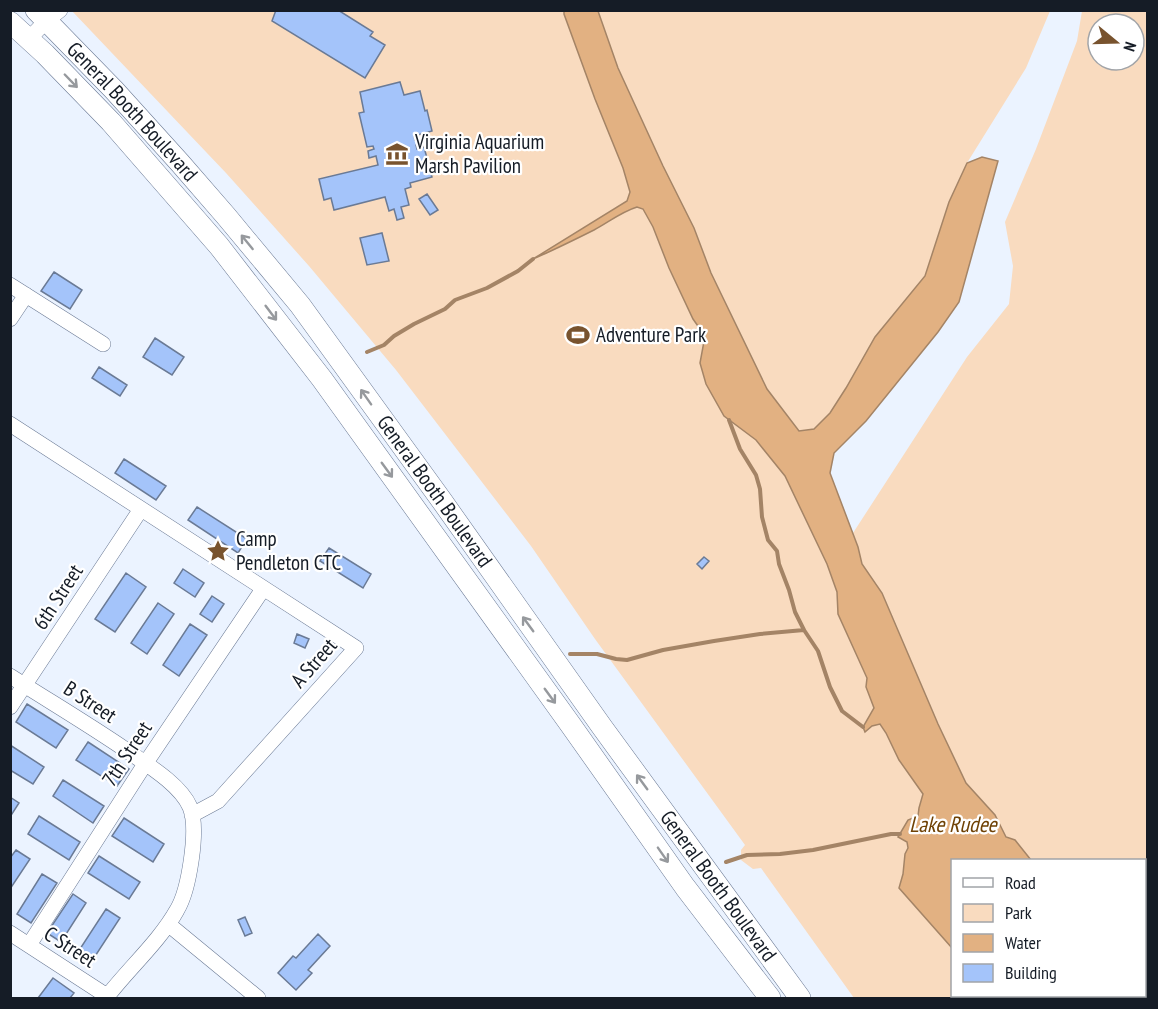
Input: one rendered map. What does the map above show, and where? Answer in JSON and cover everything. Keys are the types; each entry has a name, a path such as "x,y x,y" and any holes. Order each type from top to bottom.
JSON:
{"highway":[{"name":"General Booth Boulevard","path":"47,14 180,163 300,305 595,718 800,999"},
{"name":"General Booth Boulevard","path":"10,22 111,122 219,246 268,308 475,591 685,887 770,999"}],"street":[{"path":"29,39 47,14"},
{"path":"10,285 103,344"},
{"path":"10,319 26,295"},
{"name":"A Street","path":"10,424 356,648 218,801 192,815"},
{"name":"6th Street","path":"10,707 141,509"},
{"name":"7th Street","path":"29,945 145,764 263,589"},
{"name":"B Street","path":"10,676 87,724 167,780 182,795 192,815"},
{"path":"107,998 168,924 179,907 187,882 193,837 192,815"},
{"path":"168,924 258,999"},
{"name":"C Street","path":"10,933 107,998"}],"green space":[{"path":"72,11 566,11 747,433 756,440 785,476 827,564 837,592 837,599 952,859 951,997 1107,998 854,998 761,868 753,869 741,860 741,850 745,845 595,639 531,546 396,370 309,266 226,173"},
{"path":"598,11 1050,11 1026,68 967,163 949,202 925,276 875,337 830,413 814,429 799,431 767,389 711,273 694,228 618,68"},
{"path":"1082,11 1147,11 1147,988 1146,859 1030,859 1015,840 1006,837 995,815 966,783 882,593 862,564 853,533 967,357 1009,304 1013,266 1005,222 1036,149 1077,41"}],"water":[{"name":"Lake Rudee","path":"564,11 598,11 618,68 694,228 711,273 767,389 799,431 814,429 830,413 875,337 925,276 949,202 967,163 982,157 998,161 959,302 938,332 866,421 834,453 830,473 858,547 862,564 882,593 966,783 995,815 1006,837 1015,840 1030,859 951,859 951,947 899,888 908,848 907,842 898,837 908,820 918,816 923,794 899,760 880,724 872,726 865,732 863,727 874,708 866,687 867,678 838,614 837,592 827,564 785,476 756,440 724,416 706,384 700,363 705,336 693,319 643,209 637,207 626,212 533,259 627,201 630,192"},
{"path":"1146,986 1147,988 1147,998 1008,997 1146,997"}],"building":[{"path":"276,10 338,10 373,32 370,36 385,45 365,78 272,21"},
{"name":"Virginia Aquarium Marsh Pavilion","path":"400,82 404,95 420,91 425,111 427,110 432,131 414,136 415,140 418,139 417,149 424,147 432,177 410,183 411,187 405,189 409,205 401,207 404,218 397,220 394,209 389,211 385,197 334,210 331,198 324,200 319,179 378,165 376,156 369,158 368,151 374,149 373,146 367,147 359,113 364,112 360,92"},
{"path":"427,194 438,210 430,215 419,199"},
{"path":"382,233 389,261 367,265 360,238"},
{"path":"54,272 82,290 70,309 41,291"},
{"path":"155,338 184,357 172,375 143,357"},
{"path":"99,367 127,385 120,396 92,378"},
{"path":"124,459 166,486 156,500 115,473"},
{"path":"197,507 247,539 238,553 188,520"},
{"path":"329,548 371,574 363,588 320,561"},
{"path":"704,557 709,561 702,569 697,564"},
{"path":"183,569 204,583 195,597 174,583"},
{"path":"126,573 146,587 115,632 95,619"},
{"path":"212,596 224,604 212,622 200,614"},
{"path":"158,603 174,614 147,654 131,643"},
{"path":"190,624 207,635 179,676 163,665"},
{"path":"297,634 309,639 305,648 294,643"},
{"path":"27,704 68,730 56,748 16,722"},
{"path":"88,742 129,769 117,786 76,760"},
{"path":"10,745 44,767 33,784 10,770"},
{"path":"63,780 104,806 93,823 53,796"},
{"path":"10,797 19,803 10,817"},
{"path":"39,816 80,842 69,860 28,834"},
{"path":"124,818 164,844 153,862 112,836"},
{"path":"16,850 30,859 10,889 10,858"},
{"path":"99,856 140,882 129,899 88,873"},
{"path":"42,874 57,883 31,923 17,914"},
{"path":"73,894 86,903 61,942 47,933"},
{"path":"106,909 120,918 90,964 76,955"},
{"path":"245,917 252,933 245,936 238,920"},
{"path":"318,934 330,946 308,970 312,973 296,990 278,973 293,956 296,958"},
{"path":"53,978 74,993 70,998 38,998"}],"waterway":[{"path":"367,352 384,345 414,324 445,309 455,300 487,288 518,271 533,259"},
{"path":"729,420 740,449 756,475 768,540 777,551 795,612 804,630"},
{"path":"570,654 597,654 627,660 663,650 714,641 804,630 818,651 830,687 842,711 863,727"},
{"name":"Lake Rudee","path":"726,862 747,855 813,850 900,834"}],"place":[{"name":"Virginia Aquarium Marsh Pavilion","path":"397,154"},
{"name":"Adventure Park","path":"578,335"},
{"name":"Camp Pendleton CTC","path":"218,551"}]}
